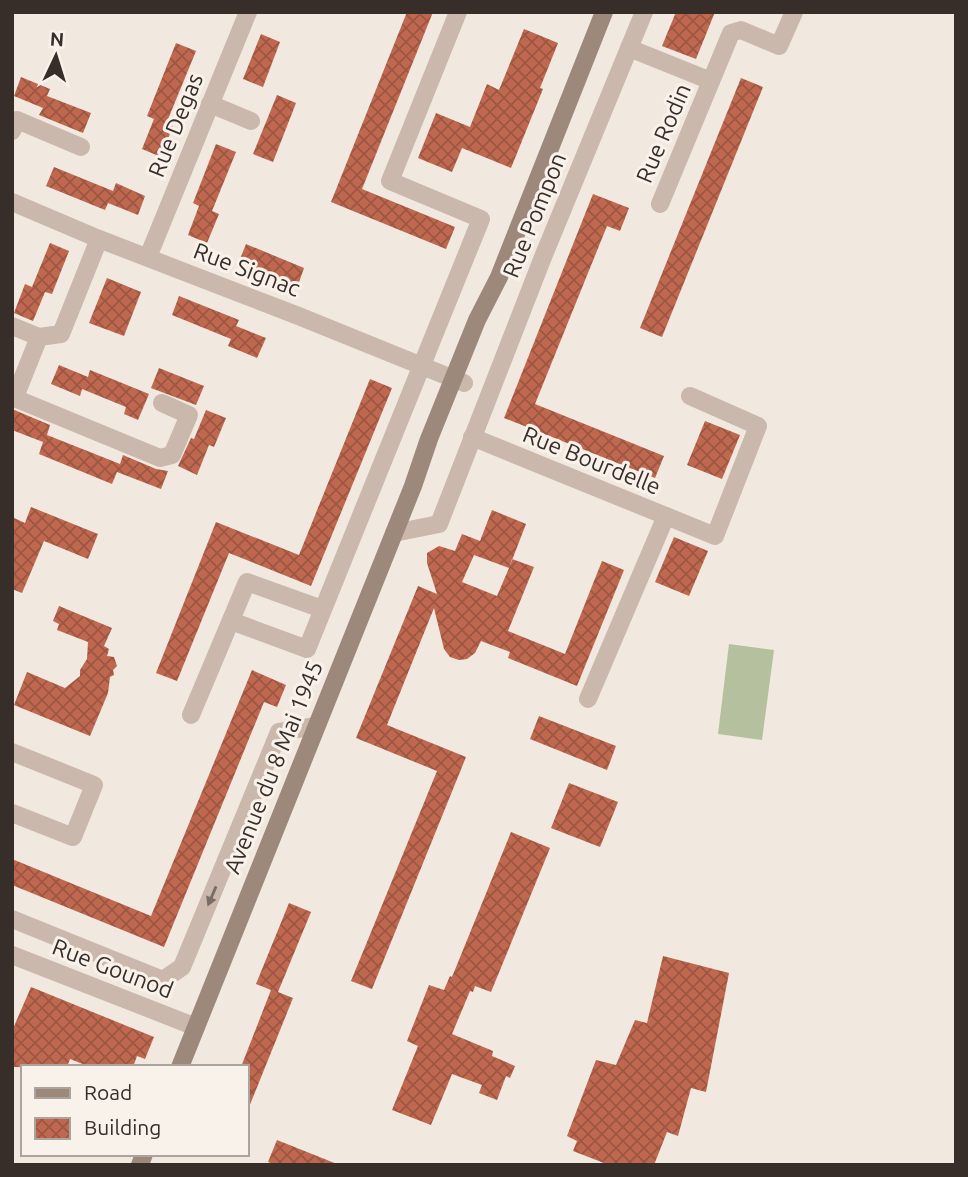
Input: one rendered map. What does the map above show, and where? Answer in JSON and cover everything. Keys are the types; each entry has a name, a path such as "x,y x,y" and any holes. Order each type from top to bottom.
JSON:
{"main road":[{"name":"Avenue du 8 Mai 1945","path":"181,1065 413,486 440,443 477,320 499,277 604,12"}],"street":[{"name":"Rue Degas","path":"148,257 248,12"},
{"path":"231,621 307,649 481,219 390,181 458,12"},
{"name":"Rue Pompon","path":"394,533 439,524 644,12"},
{"name":"Rue Rodin","path":"660,204 731,33 741,30 779,46 794,12"},
{"name":"Rue Rodin","path":"629,48 711,81"},
{"path":"210,104 251,121"},
{"path":"12,131 17,120 81,147"},
{"name":"Rue Signac","path":"12,202 458,381"},
{"path":"12,326 39,337 61,334 99,239"},
{"path":"39,337 13,397 160,458 172,455 189,415 162,403"},
{"path":"666,516 715,537 758,426 690,396"},
{"name":"Rue Bourdelle","path":"472,437 666,516 588,699"},
{"path":"191,715 247,582 323,609"},
{"path":"12,919 163,981 182,967 279,732 316,726"},
{"path":"12,752 94,785 73,837 12,813"},
{"name":"Rue Gounod","path":"12,955 196,1027"}],"green space":[{"path":"729,644 774,650 762,740 718,734"}],"building":[{"path":"407,12 433,12 362,189 455,227 446,249 331,202"},
{"path":"676,12 715,12 696,59 662,46"},
{"path":"524,29 558,43 540,88 543,89 511,168 462,148 452,172 418,158 436,113 470,127 487,84 499,90"},
{"path":"261,34 280,42 263,87 243,79"},
{"path":"176,43 196,51 166,124 173,126 161,157 142,149 154,119 147,116"},
{"path":"21,77 50,89 47,96 91,113 83,133 39,115 43,108 14,96"},
{"path":"741,78 763,87 662,337 640,328"},
{"path":"277,95 296,103 273,162 253,154"},
{"path":"216,144 236,152 212,211 219,214 207,243 188,235 199,206 193,203"},
{"path":"54,167 113,191 116,183 145,196 138,215 108,203 105,210 46,186"},
{"path":"593,194 629,208 620,231 607,226 535,404 664,456 655,478 504,418"},
{"path":"50,243 69,251 52,294 45,292 33,321 14,313 25,284 32,287"},
{"path":"246,244 304,268 297,288 238,264"},
{"path":"107,278 141,292 124,336 89,323"},
{"path":"179,296 239,320 236,326 266,338 257,358 228,346 231,339 172,315"},
{"path":"59,365 88,377 90,370 149,394 138,420 124,414 126,407 82,389 80,396 51,384"},
{"path":"159,368 204,386 196,405 151,388"},
{"path":"370,379 392,388 311,586 229,553 177,681 156,673 216,522 299,555"},
{"path":"12,409 50,425 47,435 120,464 123,455 156,469 168,471 161,489 117,472 112,484 39,454 43,442 12,430"},
{"path":"206,410 226,418 214,447 209,445 197,475 178,466 191,438 194,439"},
{"path":"705,421 740,435 722,479 687,465"},
{"path":"31,507 98,534 88,559 44,541 22,593 12,589 12,517 25,523"},
{"path":"492,510 526,524 512,559 534,567 508,631 565,654 602,561 624,570 577,686 508,658 510,652 481,641 475,653 467,659 450,657 444,649 434,608 387,725 466,757 372,989 351,981 437,771 356,738 418,586 437,594 427,563 427,553 439,546 455,551 462,534 480,541","holes":["474,555 509,568 497,596 462,582"]},
{"path":"674,537 708,551 689,596 655,582"},
{"path":"59,606 112,628 104,646 109,649 107,656 114,657 117,666 113,670 114,675 110,677 108,693 90,736 14,705 27,672 65,688 80,676 80,670 87,659 88,642 57,630 59,624 53,621"},
{"path":"252,670 286,685 277,707 264,702 164,947 12,885 12,859 151,916"},
{"path":"539,716 616,746 607,770 530,739"},
{"path":"569,783 618,802 600,847 551,828"},
{"path":"511,832 550,848 491,992 475,986 473,992 470,991 452,1034 493,1051 492,1056 515,1066 510,1078 506,1076 497,1100 479,1093 482,1085 452,1074 431,1125 392,1110 418,1046 407,1041 429,985 444,990 450,976 452,977"},
{"path":"289,903 311,912 278,992 293,998 248,1110 248,1065 242,1065 271,990 256,984"},
{"path":"663,956 729,973 706,1092 691,1088 678,1136 667,1132 654,1165 609,1165 573,1151 577,1141 567,1136 596,1060 616,1065 635,1020 647,1023"},
{"path":"31,987 154,1037 145,1059 137,1056 134,1065 85,1065 70,1059 68,1065 12,1067 12,1031"},
{"path":"277,1140 337,1165 276,1165 268,1162"}]}
